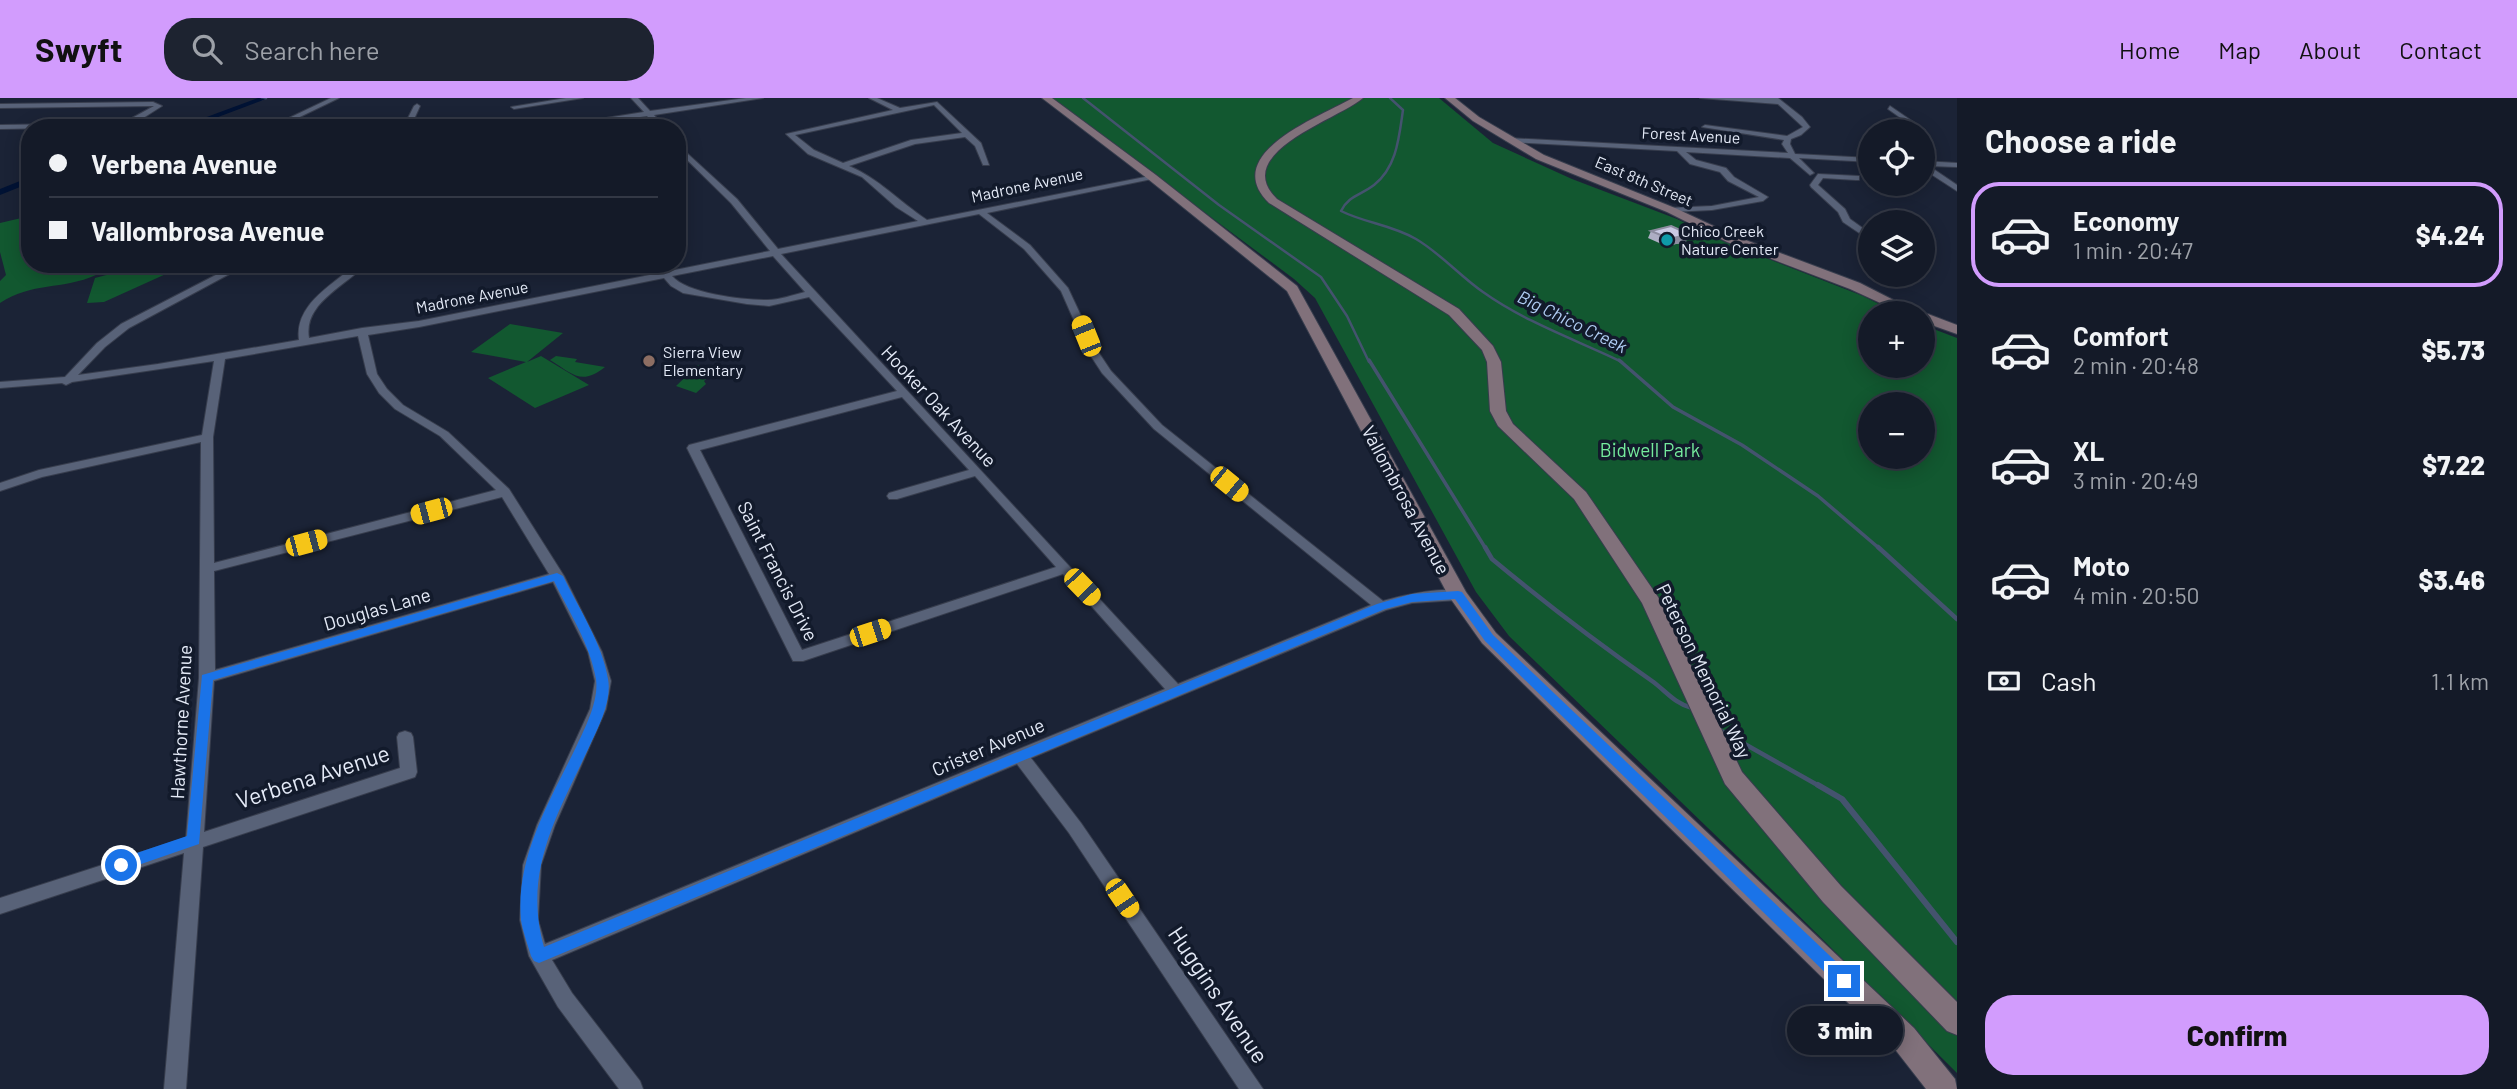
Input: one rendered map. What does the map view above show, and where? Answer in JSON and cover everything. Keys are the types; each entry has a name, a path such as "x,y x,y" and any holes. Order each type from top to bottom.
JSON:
{"street":[{"path":"290,119 336,98"},
{"path":"514,107 580,98"},
{"path":"635,98 655,119"},
{"path":"614,119 755,98"},
{"path":"872,98 898,110"},
{"name":"Vallombrosa Avenue","path":"1046,98 1152,177 1292,289 1458,595 1489,638 1904,1038 1945,1089"},
{"name":"Peterson Memorial Way","path":"1359,98 1298,131 1271,152 1259,176 1264,192 1273,201 1454,312 1488,349 1494,362 1498,411 1506,426 1580,496 1651,602 1733,778 1832,894 1957,1021"},
{"name":"East 8th Street","path":"1449,98 1509,140 1541,157 1671,210 1731,239 1855,286 1887,301"},
{"path":"1703,98 1777,100 1807,127 1788,138 1705,127"},
{"path":"925,222 899,205 865,175 811,152 790,134 935,103 978,145 986,163"},
{"path":"10,115 29,105"},
{"path":"0,106 159,106 138,119"},
{"path":"410,119 417,106"},
{"path":"1890,108 1906,119"},
{"path":"0,127 21,126"},
{"path":"844,164 914,142 968,134"},
{"path":"1788,138 1786,145 1792,155 1810,173"},
{"name":"Forest Avenue","path":"1509,140 1858,159"},
{"path":"1671,210 1712,208 1764,197 1731,179 1723,170 1693,162 1677,148"},
{"path":"1709,150 1726,166 1723,170"},
{"path":"1778,154 1793,167 1810,173 1856,178"},
{"name":"Hooker Oak Avenue","path":"686,155 734,201 811,294 977,471 1175,690"},
{"path":"1935,164 1957,165"},
{"path":"1935,173 1957,189"},
{"path":"1821,176 1814,185 1858,229"},
{"name":"Madrone Avenue","path":"686,271 1152,177"},
{"path":"980,211 1027,247 1065,290 1092,350 1107,373 1148,418 1381,606"},
{"path":"66,382 105,340 125,326 229,273"},
{"path":"304,341 302,335 305,316 355,273"},
{"name":"Madrone Avenue","path":"0,385 66,382 220,358 362,331 419,324 677,273"},
{"path":"667,275 685,292 747,301 769,303 811,294"},
{"path":"1935,322 1957,330"},
{"path":"362,331 372,374 383,391 399,407 444,434 506,492 557,576 595,652 603,681 598,709 590,733 546,825 532,865 529,920 539,956 565,1000 632,1089"},
{"name":"Hawthorne Avenue","path":"175,1089 207,678 207,437 220,358"},
{"name":"Saint Francis Drive","path":"903,393 694,448 798,657 1065,569"},
{"path":"0,487 59,469 207,437"},
{"path":"893,496 977,471"},
{"path":"206,569 506,492"},
{"name":"Douglas Lane","path":"207,678 557,576"},
{"name":"Crister Avenue","path":"539,956 1381,606 1412,598 1458,595"},
{"name":"Verbena Avenue","path":"0,906 194,840 409,772 405,737"},
{"name":"Huggins Avenue","path":"1021,757 1075,828 1252,1089"}],"green space":[{"name":"Bidwell Park","path":"1051,98 1439,98 1493,143 1572,179 1677,219 1720,240 1873,301 1858,301 1858,378 1935,378 1935,330 1957,338 1957,1073 1791,908 1509,636 1476,592 1315,298 1294,279"},
{"path":"21,218 21,273 96,275 84,280 23,292 0,303 0,281 6,275 0,252 0,223"},
{"path":"114,273 168,273 104,302 87,303 95,278"},
{"path":"510,324 563,333 527,362 541,356 589,385 535,408 488,378 526,362 471,352"},
{"path":"556,356 605,367 590,376 577,376 550,360"},
{"path":"698,365 717,368 704,381 706,384 696,393 676,386"}],"building":[{"path":"1671,226 1689,234 1670,239 1651,231"}],"waterway":[{"path":"262,99 266,98"},
{"path":"1083,98 1219,205 1321,277 1347,316 1369,362"},
{"name":"Big Chico Creek","path":"1390,98 1403,110 1392,160 1382,178 1351,199 1341,211 1398,230 1416,239 1499,303 1533,322 1621,361"},
{"path":"206,119 262,99"},
{"path":"0,192 21,184"},
{"path":"1369,360 1486,549"},
{"name":"Big Chico Creek","path":"1621,361 1673,407 1742,445 1818,496 1880,549"},
{"path":"1485,547 1492,559 1551,607 1676,700 1692,708"},
{"name":"Big Chico Creek","path":"1878,547 1957,619"},
{"path":"1718,729 1821,787"},
{"path":"1818,785 1842,799 1957,942"}],"place":[{"name":"Chico Creek Nature Center","path":"1667,240"},
{"name":"Sierra View Elementary","path":"649,361"}],"route":[{"path":"121,865 194,840 207,678 557,576 595,652 603,681 590,733 546,825 532,865 529,920 539,956 1381,606 1412,598 1458,595 1489,638 1844,981"}]}
